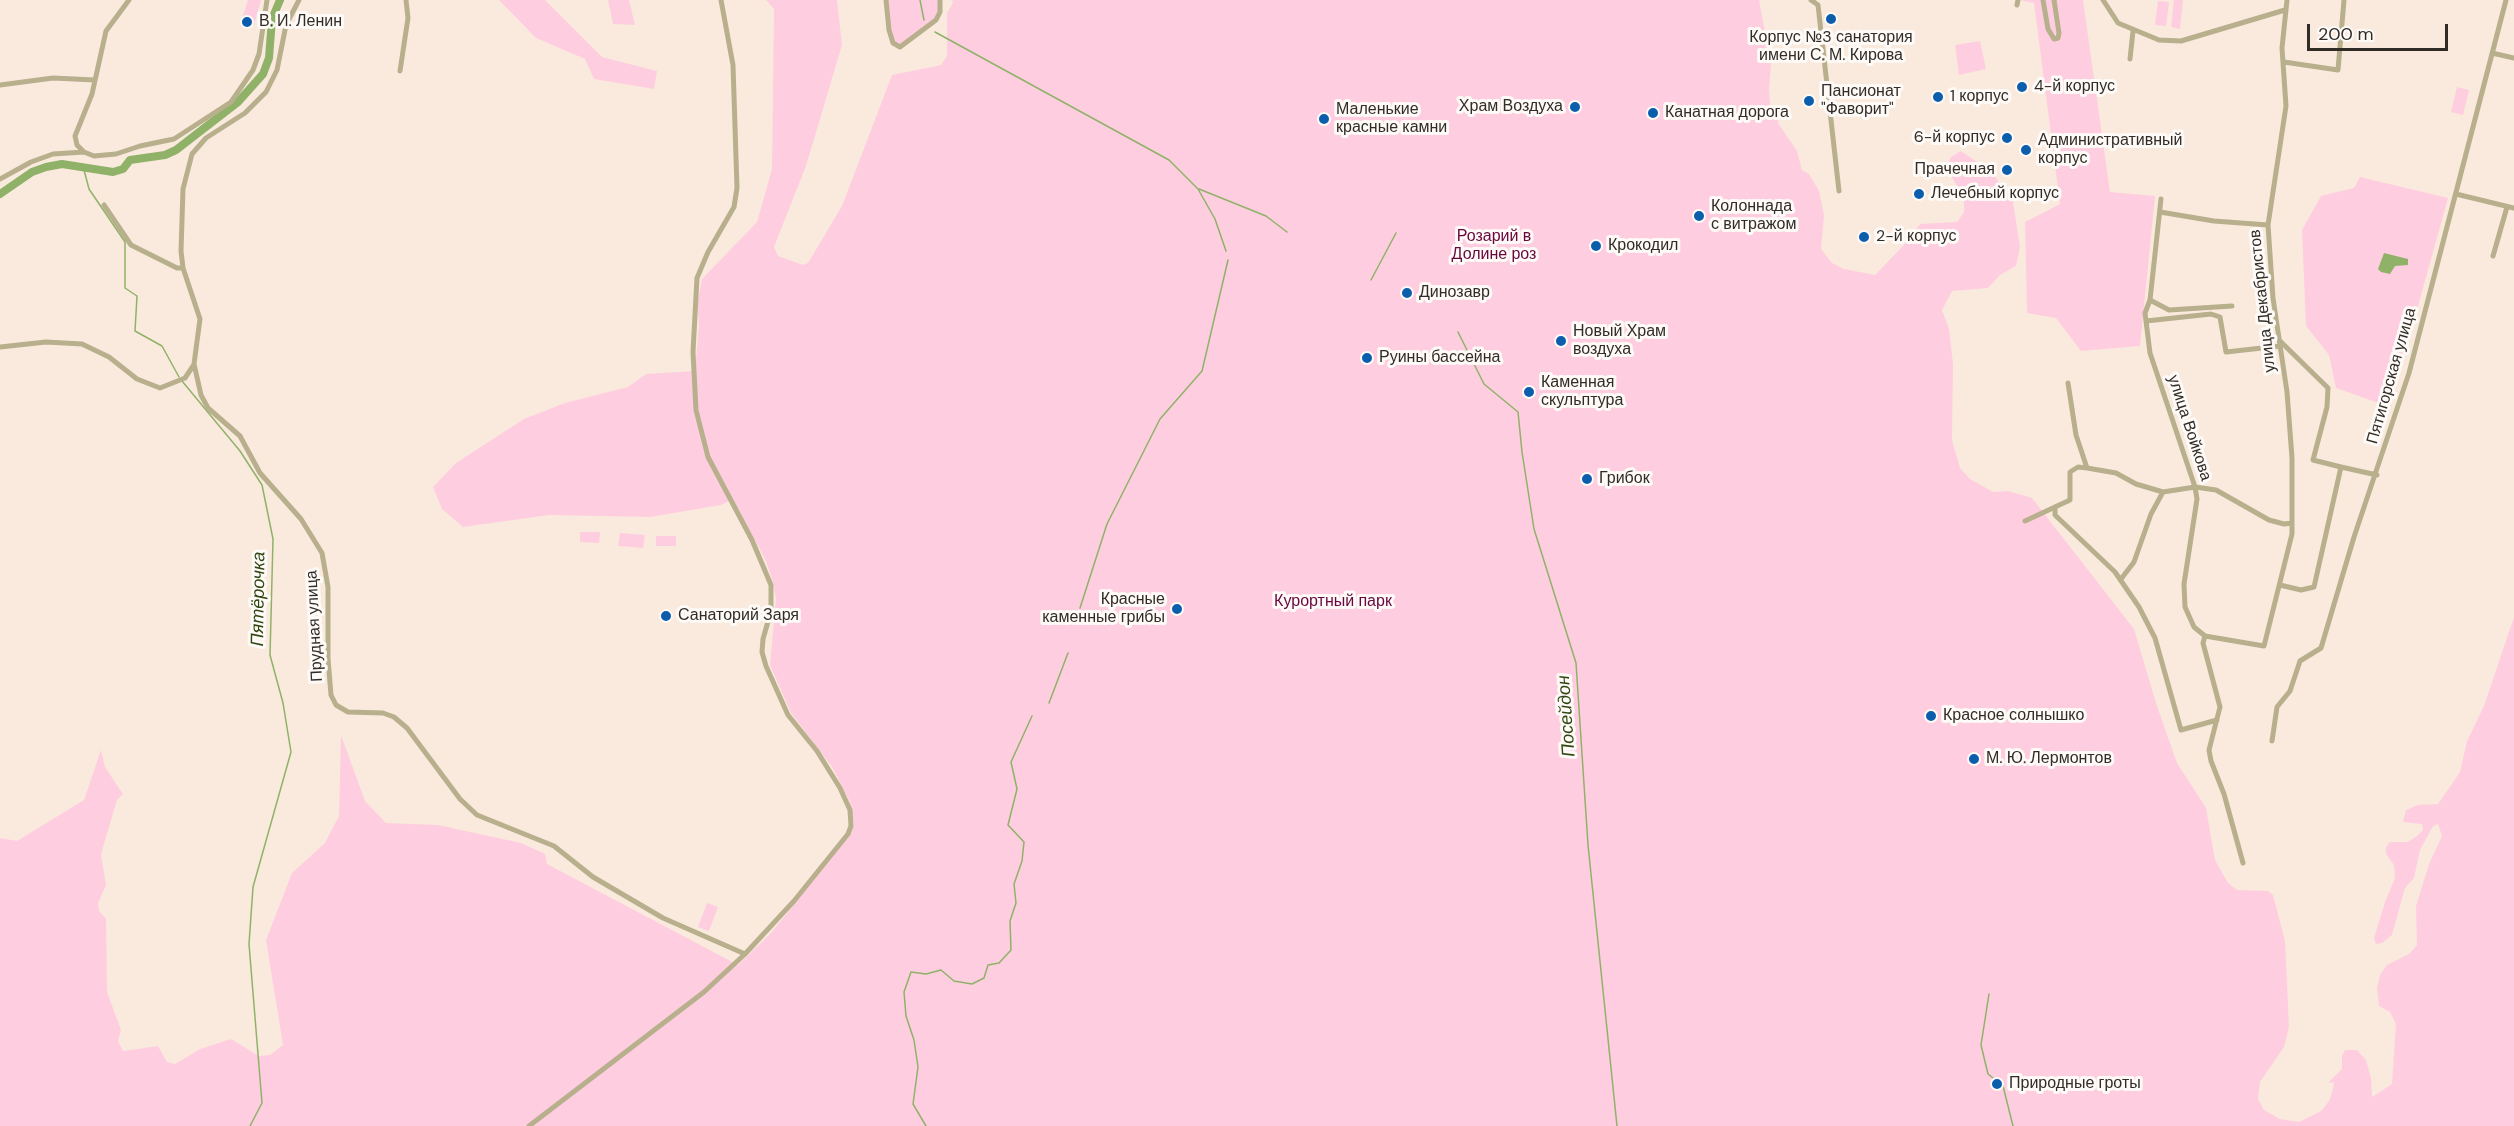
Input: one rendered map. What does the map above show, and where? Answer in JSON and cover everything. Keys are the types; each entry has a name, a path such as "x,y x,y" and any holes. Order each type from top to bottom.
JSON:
{"street":[{"path":"84,152 77,145 75,136 95,80 106,31 129,0"},
{"path":"0,179 31,162 53,154 84,152 104,156 174,139 231,102 254,70 261,45 267,0"},
{"name":"Прудная улица","path":"299,0 286,25 277,70 266,92 245,113 206,138 192,154 183,189 181,251 183,268 200,319 194,364 199,387 208,408 240,436 260,473 301,519 322,553 328,587 328,659 331,695 336,705 348,712 383,713 394,717 406,728 460,799 477,815 554,846 593,877 663,918 745,954"},
{"path":"400,71 408,18 406,0"},
{"path":"529,1126 704,992 745,954 775,924 848,834 852,818 840,788 817,751 788,715 766,666 762,652 763,639 771,611 771,585 752,540 708,457 696,410 693,362 698,278 708,252 734,207 737,188 733,64 722,0"},
{"path":"886,0 889,30 893,43 900,47 936,20 940,12 940,0"},
{"path":"1811,0 1818,5 1839,191"},
{"path":"2043,0 2048,29 2054,39 2058,38 2059,33 2054,0"},
{"path":"2103,0 2118,23 2159,40 2181,41 2285,10"},
{"name":"улица Декабристов","path":"2205,636 2264,646 2280,585 2292,523 2292,458 2268,225 2286,106 2283,62 2287,0"},
{"path":"2283,62 2338,70 2344,0"},
{"name":"Пятигорская улица","path":"2272,741 2277,707 2290,691 2300,661 2321,648 2354,537 2377,475 2409,373 2506,0"},
{"path":"2130,59 2133,31"},
{"path":"2492,52 2514,58"},
{"path":"0,85 53,78 95,80"},
{"path":"2456,194 2514,208"},
{"path":"2161,199 2150,300 2169,310 2232,306"},
{"path":"104,205 131,245 177,268 183,268"},
{"path":"2493,256 2507,207"},
{"path":"2160,212 2214,221 2268,225"},
{"name":"улица Войкова","path":"2150,300 2145,313 2150,353 2197,499 2184,584 2185,607 2194,627 2205,636"},
{"path":"2146,321 2211,314 2220,317 2226,352 2280,343 2328,388 2327,407 2313,460 2377,475"},
{"path":"0,347 46,342 82,344 100,352 145,383 160,388 175,384 185,378 194,364"},
{"path":"2068,383 2076,435 2087,468"},
{"path":"2280,585 2301,590 2314,587 2342,467"},
{"path":"2025,521 2055,509 2070,500 2073,469 2087,468 2116,473 2136,484 2163,492 2195,487 2227,494 2277,523 2292,523"},
{"path":"2121,579 2134,562 2151,514 2163,492"},
{"path":"2055,509 2055,515 2121,579 2139,607 2155,638 2181,730 2217,720"},
{"path":"2205,636 2203,643 2220,707 2209,750 2243,863"}],"green space":[{"path":"248,0 261,0 254,25 241,21"},
{"path":"499,0 545,0 602,57 657,71 654,89 594,79 585,59 536,38"},
{"path":"608,0 629,0 635,25 613,24"},
{"name":"Курортный парк","path":"766,0 837,0 842,45 806,166 774,247 778,256 803,265 808,263 842,206 892,75 941,65 947,56 947,13 953,3 952,0 1759,0 1771,64 1769,89 1771,115 1779,116 1778,123 1797,151 1802,170 1809,174 1819,191 1824,215 1821,249 1832,263 1844,269 1875,275 1920,224 1957,222 1964,212 1964,198 1951,176 1948,163 1951,157 1961,151 1977,162 1989,165 1998,181 2012,195 2020,247 2016,266 2000,275 1988,288 1952,291 1942,310 1949,329 1953,364 1952,440 1960,468 1970,479 1993,492 2008,491 2032,498 2134,629 2177,763 2206,808 2215,860 2228,883 2237,890 2268,891 2273,895 2285,941 2289,1027 2284,1047 2260,1082 2258,1099 2264,1110 2280,1119 2299,1122 2321,1111 2329,1101 2333,1089 2334,1082 2328,1083 2342,1069 2342,1056 2345,1050 2357,1050 2366,1060 2371,1078 2372,1097 2392,1084 2396,1024 2390,1012 2379,1006 2377,988 2380,975 2387,965 2409,954 2417,945 2416,906 2429,864 2442,836 2438,824 2433,826 2420,850 2414,878 2405,888 2392,935 2382,943 2376,944 2374,938 2395,878 2394,865 2386,854 2386,847 2390,842 2408,842 2423,830 2422,824 2403,822 2406,810 2418,805 2438,804 2460,772 2467,741 2484,706 2514,617 2514,1126 0,1126 0,838 17,841 84,800 101,750 105,767 123,794 117,800 101,854 106,885 98,903 99,911 106,919 107,992 121,1030 118,1041 123,1051 158,1046 167,1062 175,1064 200,1049 231,1039 259,1056 270,1055 283,1045 266,940 292,873 325,843 339,816 341,735 365,801 386,823 438,825 521,843 545,854 547,864 738,965 771,933 851,834 854,825 850,802 832,767 791,713 770,665 776,599 773,582 766,561 733,499 721,505 650,517 549,515 463,527 442,509 433,487 456,463 524,419 565,403 628,387 646,374 695,371 699,324 697,305 702,279 757,222 772,169 774,9"},
{"path":"888,0 938,0 939,12 933,20 900,45 895,42 890,30"},
{"path":"2019,0 2083,0 2110,192 2155,196 2140,346 2081,351 2056,318 2027,313 2025,222 2060,204 2034,3"},
{"path":"2174,0 2183,0 2180,29 2171,27"},
{"path":"2158,1 2169,2 2166,26 2155,25"},
{"path":"1980,41 1986,69 1959,75 1955,45"},
{"path":"2457,87 2469,90 2463,115 2451,112"},
{"path":"2360,177 2448,198 2390,407 2336,388 2329,355 2306,326 2302,230 2321,196 2354,188"},
{"path":"580,532 600,532 599,543 580,542"},
{"path":"620,533 645,535 643,548 618,546"},
{"path":"656,536 676,536 676,546 656,546"},
{"path":"707,903 718,907 709,931 698,927"}],"shaded area":[{"path":"2384,253 2408,259 2408,265 2395,266 2390,274 2381,272 2378,269"}],"waterway":[{"path":"0,194 32,172 46,167 62,164 113,172 123,169 130,160 165,155 176,150 238,102 263,74 269,58 272,19 280,0"},
{"path":"920,0 924,20"},
{"path":"935,32 1169,160 1198,189 1215,219 1226,251"},
{"name":"Пятёрочка","path":"83,166 89,189 125,242 125,288 137,296 135,331 162,346 179,377"},
{"path":"1199,189 1266,216 1287,232"},
{"path":"1371,280 1396,233"},
{"path":"1080,608 1107,524 1160,419 1202,371 1228,260"},
{"name":"Посейдон","path":"1458,332 1484,384 1518,412 1534,529 1576,663 1588,845 1617,1126"},
{"name":"Пятёрочка","path":"182,381 240,451 262,485 273,539 270,655 283,703 291,752 253,887 249,944 262,1103 250,1126"},
{"path":"1049,703 1068,653"},
{"path":"926,1126 913,1104 918,1067 914,1040 906,1016 904,992 911,972 926,974 941,970 954,981 972,984 984,978 988,965 999,963 1011,950 1010,921 1016,903 1014,884 1022,861 1024,842 1008,825 1017,789 1011,762 1032,716"},
{"path":"1989,994 1981,1045 1988,1074 2003,1086 2013,1126"}],"place":[{"name":"Корпус №3 санатория имени С. М. Кирова","path":"1831,19"},
{"name":"В. И. Ленин","path":"247,22"},
{"name":"4-й корпус","path":"2022,87"},
{"name":"1 корпус","path":"1938,97"},
{"name":"Пансионат \"Фаворит\"","path":"1809,101"},
{"name":"Храм Воздуха","path":"1575,107"},
{"name":"Канатная дорога","path":"1653,113"},
{"name":"Маленькие красные камни","path":"1324,119"},
{"name":"6-й корпус","path":"2007,138"},
{"name":"Административный корпус","path":"2026,150"},
{"name":"Прачечная","path":"2007,170"},
{"name":"Лечебный корпус","path":"1919,194"},
{"name":"Колоннада с витражом","path":"1699,216"},
{"name":"2-й корпус","path":"1864,237"},
{"name":"Крокодил","path":"1596,246"},
{"name":"Динозавр","path":"1407,293"},
{"name":"Новый Храм воздуха","path":"1561,341"},
{"name":"Руины бассейна","path":"1367,358"},
{"name":"Каменная скульптура","path":"1529,392"},
{"name":"Грибок","path":"1587,479"},
{"name":"Красные каменные грибы","path":"1177,609"},
{"name":"Санаторий Заря","path":"666,616"},
{"name":"Красное солнышко","path":"1931,716"},
{"name":"М. Ю. Лермонтов","path":"1974,759"},
{"name":"Природные гроты","path":"1997,1084"}],"park label":[{"name":"Розарий в Долине роз","path":"1494,246"}]}
